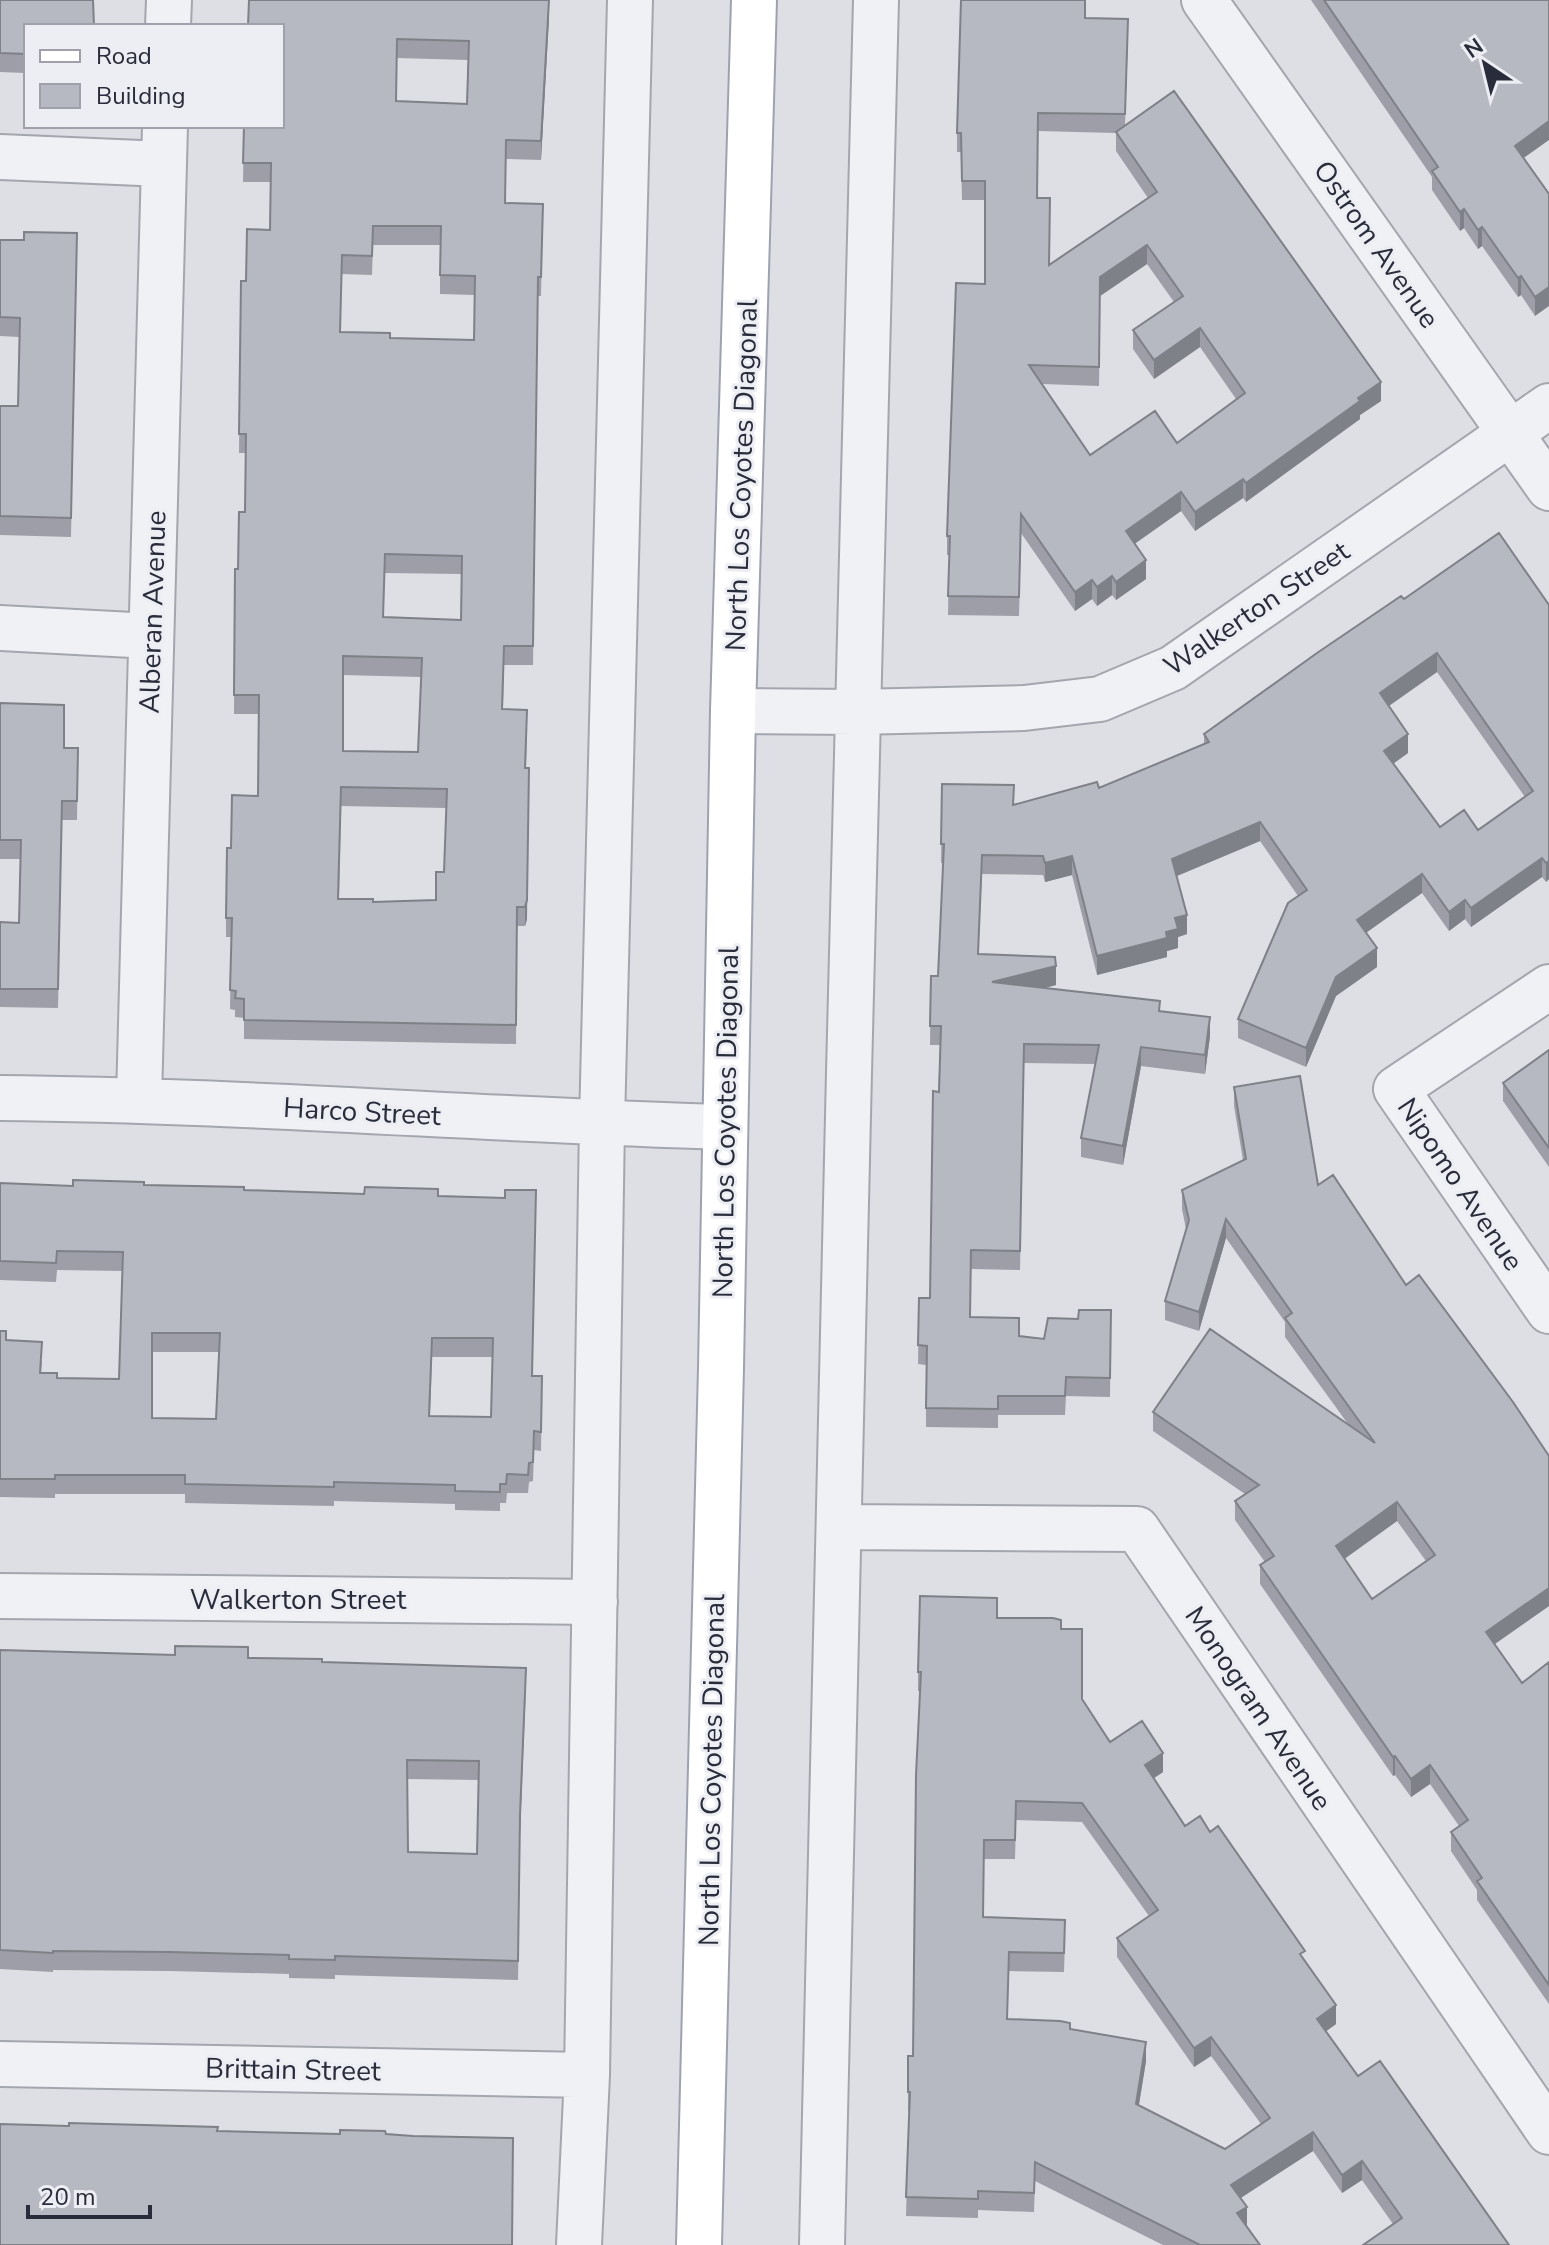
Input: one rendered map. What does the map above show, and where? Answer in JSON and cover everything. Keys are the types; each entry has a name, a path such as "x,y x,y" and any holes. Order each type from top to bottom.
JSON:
{"main road":[{"name":"North Los Coyotes Diagonal","path":"699,2245 721,1368 733,711 754,0"}],"street":[{"path":"168,24 169,0"},
{"path":"579,2245 587,2075 602,1123 630,0"},
{"path":"822,2245 856,712 876,0"},
{"name":"Ostrom Avenue","path":"1204,0 1549,488"},
{"path":"0,157 164,145"},
{"name":"Alberan Avenue","path":"139,1099 164,145"},
{"name":"Walkerton Street","path":"733,711 1024,708 1100,699 1173,668 1549,406"},
{"path":"0,628 151,636"},
{"name":"Nipomo Avenue","path":"1549,987 1396,1089 1549,1311"},
{"name":"Harco Street","path":"0,1098 139,1099 725,1127"},
{"name":"Monogram Avenue","path":"840,1527 1137,1529 1549,2132"},
{"name":"Walkerton Street","path":"0,1596 595,1602"},
{"name":"Brittain Street","path":"0,2064 587,2075"}],"building":[{"path":"0,0 93,0 94,24 24,24 24,54 0,53"},
{"path":"249,0 549,0 541,141 506,140 505,203 543,204 541,277 538,277 533,646 504,646 502,709 527,710 525,768 529,768 527,900 525,907 517,907 516,1025 244,1020 244,999 235,998 236,991 230,990 232,918 226,918 227,848 231,848 232,795 258,796 259,695 234,695 235,569 238,569 239,512 245,512 246,434 239,434 241,281 246,281 247,229 270,230 271,163 243,163 244,128 284,128 284,24 248,24","holes":["397,39 469,41 467,104 396,101","373,226 441,226 440,275 475,276 474,340 390,338 390,333 340,332 342,255 372,256","385,554 462,556 461,620 383,617","343,656 422,658 418,752 343,751","341,787 447,789 444,872 436,872 436,900 373,902 373,899 338,899"]},
{"path":"961,0 1085,0 1085,18 1128,19 1125,114 1038,113 1037,198 1050,198 1049,265 1157,192 1116,132 1174,91 1381,382 1358,398 1360,401 1246,483 1243,479 1195,512 1181,492 1126,531 1146,560 1116,582 1112,576 1097,587 1092,580 1075,592 1021,514 1019,597 948,596 950,536 947,536 956,283 985,284 985,181 962,181 961,133 957,133","holes":["1147,245 1183,296 1133,330 1154,360 1200,328 1245,393 1177,443 1155,411 1090,455 1029,365 1099,367 1100,277"]},
{"path":"1324,0 1549,0 1549,121 1515,146 1549,194 1549,287 1535,297 1482,227 1478,230 1464,209 1460,212 1432,171 1438,167"},
{"path":"24,232 77,233 71,518 0,516 0,406 18,406 20,318 0,317 0,240 24,240"},
{"path":"1499,533 1549,605 1549,861 1546,863 1542,858 1471,908 1465,900 1449,912 1422,874 1357,920 1377,948 1336,977 1306,1048 1238,1019 1288,903 1307,890 1260,822 1172,859 1187,915 1175,918 1178,929 1166,932 1167,938 1097,956 1072,856 1045,863 1043,856 982,855 978,954 1055,957 1056,966 992,982 1160,1001 1159,1011 1210,1017 1205,1055 1141,1047 1123,1146 1081,1138 1099,1045 1024,1044 1020,1251 971,1250 970,1317 1019,1318 1019,1336 1044,1339 1048,1318 1078,1319 1079,1310 1111,1310 1110,1378 1066,1377 1065,1396 998,1396 998,1409 926,1408 927,1346 918,1345 919,1298 930,1298 933,1091 939,1092 941,1026 930,1026 931,976 938,976 944,844 941,844 942,784 1014,785 1013,805 1097,782 1099,788 1209,742 1204,734 1401,596 1404,599","holes":["1437,653 1533,791 1478,830 1464,810 1440,827 1384,751 1408,734 1380,693"]},
{"path":"0,703 64,705 64,748 78,748 77,801 62,801 58,989 0,989 0,922 19,923 21,840 0,840"},
{"path":"1549,1050 1549,1148 1503,1083"},
{"path":"1300,1076 1318,1185 1333,1175 1406,1285 1419,1275 1549,1456 1549,1588 1486,1632 1522,1683 1549,1662 1549,1985 1477,1881 1482,1878 1451,1832 1468,1820 1430,1765 1411,1779 1393,1757 1260,1565 1274,1556 1235,1501 1259,1485 1153,1412 1210,1329 1375,1443 1285,1318 1292,1313 1226,1219 1199,1312 1165,1301 1189,1220 1182,1190 1246,1159 1234,1087","holes":["1397,1502 1435,1555 1372,1599 1336,1546"]},
{"path":"73,1180 364,1194 365,1187 438,1189 438,1196 505,1198 505,1190 536,1190 532,1376 542,1376 541,1432 534,1431 533,1462 529,1463 528,1475 507,1474 506,1484 500,1484 500,1492 455,1491 455,1485 334,1482 334,1487 185,1484 185,1475 55,1475 55,1479 0,1479 0,1331 6,1331 6,1340 42,1342 40,1373 57,1373 57,1378 119,1379 123,1252 57,1251 56,1263 0,1261 0,1183 73,1186","holes":["152,1333 220,1333 216,1419 152,1418","432,1338 493,1338 491,1417 429,1416"]},
{"path":"920,1596 997,1598 997,1618 1053,1618 1061,1620 1061,1629 1082,1629 1082,1699 1110,1742 1142,1721 1163,1753 1145,1765 1185,1826 1200,1816 1210,1832 1218,1826 1305,1951 1300,1954 1336,2005 1317,2019 1358,2076 1380,2061 1509,2245 1363,2245 1402,2218 1362,2161 1342,2175 1313,2132 1231,2185 1247,2207 1237,2213 1260,2245 1200,2245 1035,2162 1034,2193 978,2191 978,2199 906,2197 910,2092 908,2056 913,2056 916,1775 921,1672 918,1672","holes":["1016,1801 1082,1803 1158,1910 1117,1938 1194,2048 1211,2037 1270,2118 1225,2149 1136,2104 1146,2042 1070,2029 1070,2023 1060,2021 1007,2019 1009,1952 1064,1953 1065,1920 983,1917 984,1840 1015,1840"]},
{"path":"175,1646 248,1647 248,1658 526,1668 518,1961 335,1956 335,1960 289,1959 289,1955 0,1950 0,1650 175,1655","holes":["407,1760 479,1761 477,1854 408,1852"]},
{"path":"69,2123 218,2127 217,2131 340,2134 340,2130 385,2131 386,2134 413,2136 513,2138 512,2245 0,2245 0,2124 69,2126"}]}
